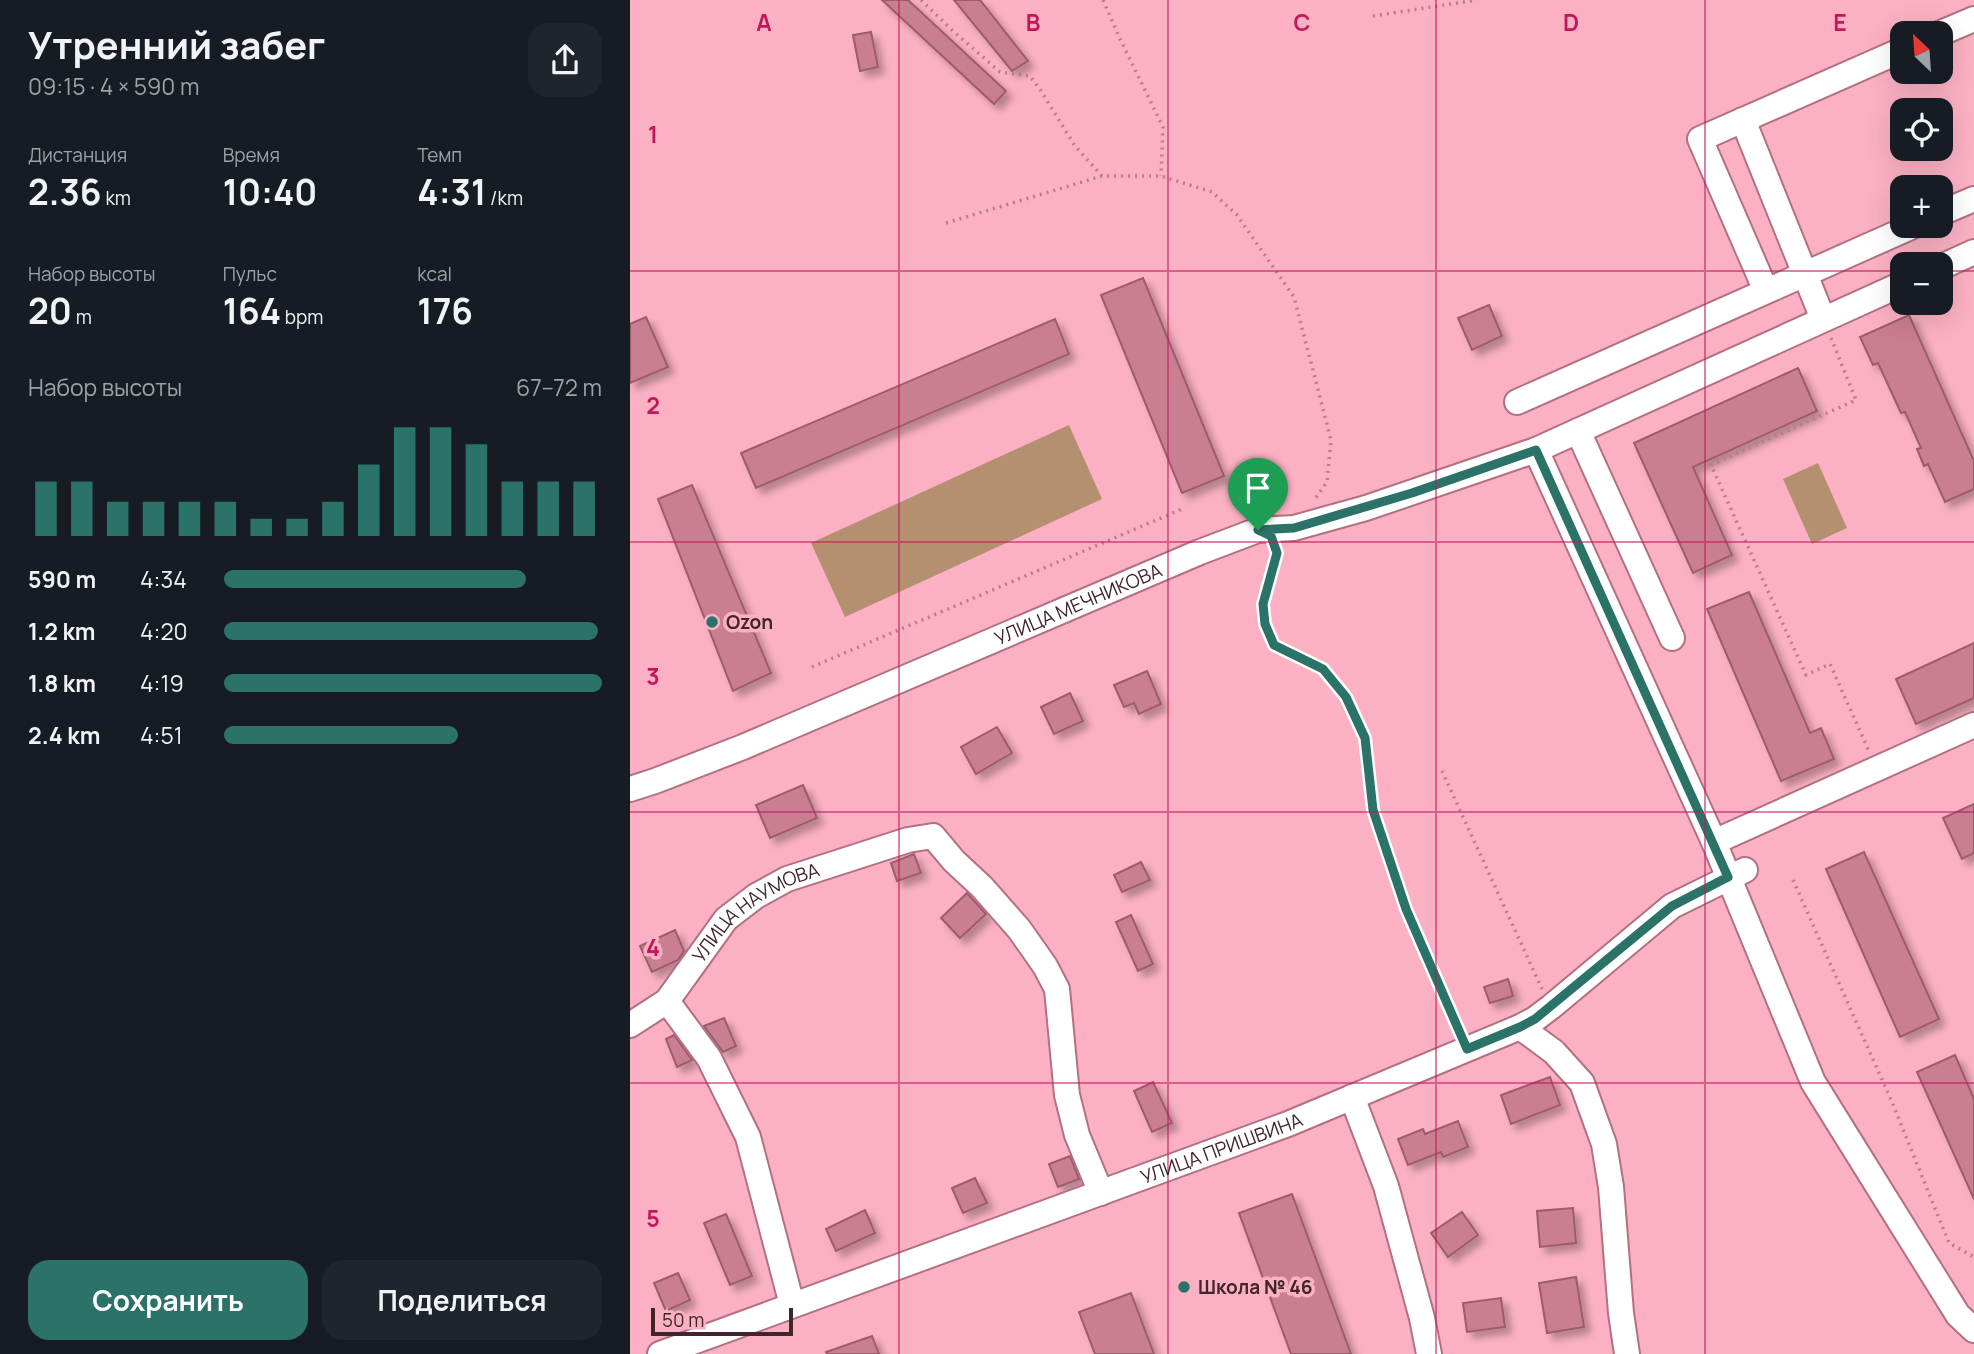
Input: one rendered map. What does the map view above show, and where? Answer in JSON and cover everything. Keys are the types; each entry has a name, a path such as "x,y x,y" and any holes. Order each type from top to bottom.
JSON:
{"street":[{"path":"1953,28 1974,19"},
{"path":"1766,291 1700,139 1890,55"},
{"path":"1743,120 1823,319"},
{"path":"1953,208 1974,199"},
{"path":"1517,402 1890,236"},
{"path":"1953,262 1974,252"},
{"name":"УЛИЦА МЕЧНИКОВА","path":"630,789 743,747 1200,552 1258,530 1294,528 1412,493 1536,450 1890,289"},
{"path":"1578,431 1672,638"},
{"path":"1536,450 1714,842 1736,874 1813,1082 1958,1315 1974,1330"},
{"path":"1714,842 1974,724"},
{"name":"УЛИЦА НАУМОВА","path":"630,1025 667,1001 726,919 756,896 787,879 908,840 933,836 1019,929 1045,966 1057,989 1067,1095 1077,1135 1101,1193"},
{"name":"УЛИЦА ПРИШВИНА","path":"660,1354 1288,1124 1520,1027 1550,1007 1672,906 1736,874"},
{"path":"667,1001 709,1058 748,1137 792,1305"},
{"path":"1520,1027 1554,1052 1582,1083 1604,1144 1611,1187 1627,1354"},
{"path":"1352,1097 1386,1186 1423,1318 1429,1354"}],"path":[{"path":"921,0 1000,72 1030,76 1075,146 1102,176"},
{"path":"1103,0 1163,127 1161,176"},
{"path":"1373,16 1477,0"},
{"path":"946,223 1102,176 1161,176 1212,192 1237,215 1294,297 1331,440 1326,482 1311,504"},
{"path":"1823,319 1856,400 1711,465 1806,675 1830,664 1877,768"},
{"path":"813,667 1182,509"},
{"path":"1258,530 1271,536 1277,553 1263,604 1265,624 1274,645 1323,669 1346,697 1365,738 1373,810 1406,909 1467,1049"},
{"path":"1442,771 1550,1007"},
{"path":"1793,880 1892,1102 1950,1243 1974,1257"}],"shaded area":[{"path":"1069,425 1102,499 845,617 811,543"},
{"path":"1818,463 1847,528 1812,544 1783,479"}],"building":[{"path":"882,0 908,0 1006,91 994,104"},
{"path":"954,0 980,0 1028,61 1012,71"},
{"path":"871,32 878,67 860,71 853,35"},
{"path":"1143,278 1224,476 1182,493 1101,295"},
{"path":"1489,305 1502,336 1472,350 1458,318"},
{"path":"1909,315 1974,461 1974,489 1945,502 1928,464 1924,466 1917,449 1921,448 1905,412 1901,413 1878,363 1873,365 1860,337"},
{"path":"646,317 668,367 630,383 630,324"},
{"path":"1055,319 1069,354 756,488 741,453"},
{"path":"1798,368 1817,411 1693,467 1732,555 1693,573 1634,443"},
{"path":"692,485 771,673 733,691 658,499"},
{"path":"1749,592 1810,733 1821,728 1834,759 1781,781 1707,609"},
{"path":"1974,643 1974,698 1916,724 1896,679"},
{"path":"1147,671 1161,704 1139,714 1134,703 1124,707 1114,685"},
{"path":"1070,693 1083,721 1054,734 1041,707"},
{"path":"997,727 1012,753 976,774 961,747"},
{"path":"803,785 817,818 770,838 756,805"},
{"path":"1974,804 1974,853 1962,859 1943,818"},
{"path":"1864,852 1939,1019 1900,1037 1826,869"},
{"path":"914,854 921,873 897,881 891,863"},
{"path":"1141,862 1150,880 1122,892 1114,875"},
{"path":"967,893 986,914 960,938 941,918"},
{"path":"1131,915 1153,964 1138,971 1116,922"},
{"path":"675,930 684,951 678,960 652,972 640,946"},
{"path":"1508,979 1513,996 1490,1003 1484,987"},
{"path":"724,1018 736,1046 723,1052 704,1026"},
{"path":"674,1035 692,1060 677,1067 666,1039"},
{"path":"1955,1055 1974,1099 1974,1199 1917,1072"},
{"path":"1550,1077 1560,1105 1511,1124 1501,1095"},
{"path":"1153,1082 1172,1123 1152,1132 1134,1091"},
{"path":"1458,1121 1468,1147 1443,1157 1441,1152 1408,1165 1398,1139 1423,1129 1425,1134"},
{"path":"1070,1156 1079,1179 1058,1187 1049,1164"},
{"path":"975,1178 987,1203 963,1213 952,1188"},
{"path":"1292,1194 1351,1354 1291,1354 1239,1213"},
{"path":"1573,1208 1576,1243 1540,1247 1537,1211"},
{"path":"865,1210 875,1233 836,1251 826,1229"},
{"path":"1462,1212 1478,1235 1448,1257 1431,1233"},
{"path":"726,1214 752,1276 730,1285 704,1223"},
{"path":"678,1273 690,1300 666,1311 654,1283"},
{"path":"1576,1277 1584,1327 1547,1333 1539,1283"},
{"path":"1131,1293 1154,1354 1095,1354 1079,1312"},
{"path":"1501,1298 1505,1327 1467,1332 1463,1303"},
{"path":"872,1336 879,1354 826,1352"}],"place":[{"name":"Ozon","path":"712,622"},
{"name":"Школа № 46","path":"1184,1287"}],"route":[{"path":"1536,450 1728,877 1672,906 1535,1019 1467,1049 1406,909 1373,810 1365,738 1346,697 1323,669 1274,645 1265,624 1263,604 1277,553 1271,536 1258,530 1294,528 1366,508 1536,450"}]}
